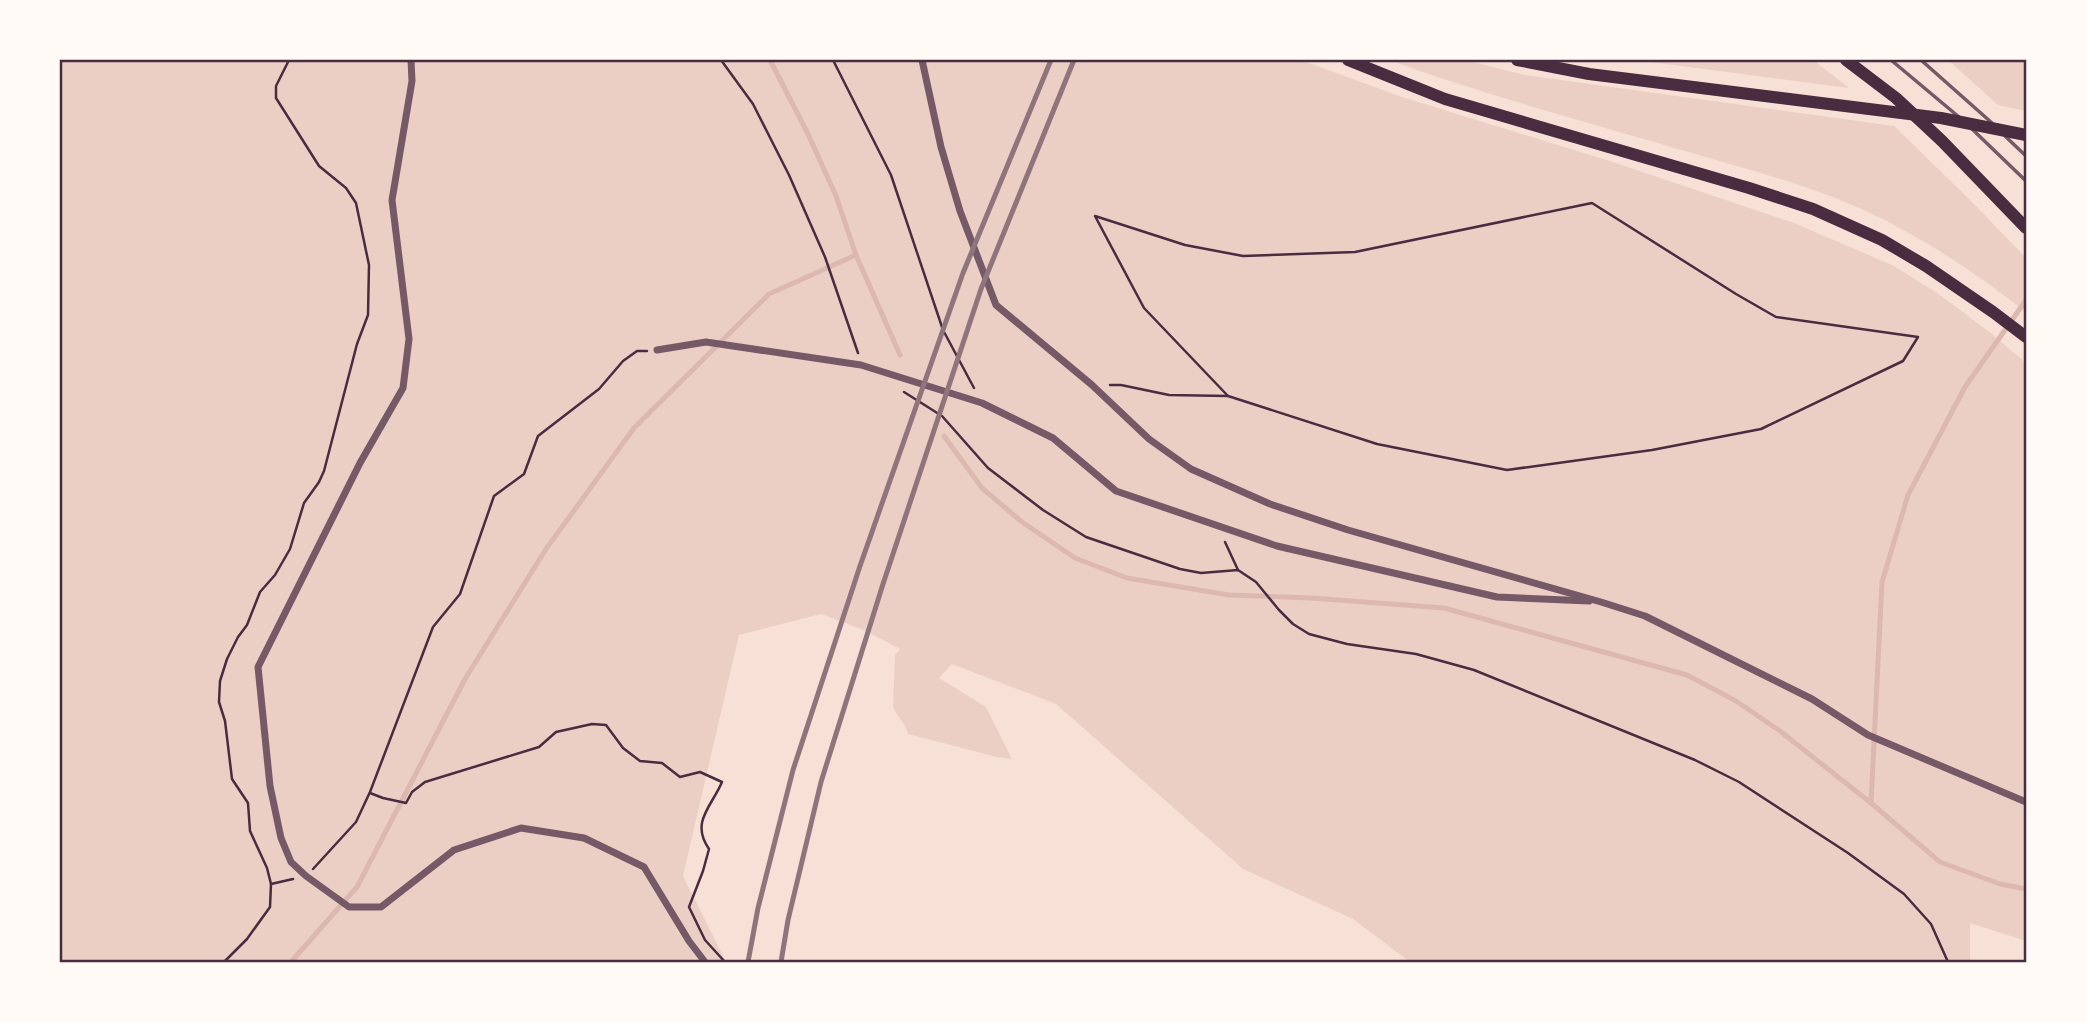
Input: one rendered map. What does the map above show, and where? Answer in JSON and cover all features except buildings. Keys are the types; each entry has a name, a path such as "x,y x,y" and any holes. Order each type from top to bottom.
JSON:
{"main road":[{"path":"1348,60 1445,99 1813,209 1882,240 1948,281 2026,337"},
{"path":"1517,60 1589,74 1941,118 2026,135"},
{"path":"1846,60 1896,98 1942,141 2026,228"}],"street":[{"path":"411,60 412,81 392,200 409,339 402,388 360,463 258,667 270,786 281,838 291,862 349,907 381,907 454,850 521,828 584,838 644,867 689,941 705,962"},
{"path":"922,60 941,147 960,211 996,305 1092,385 1149,439 1191,469 1270,505 1645,616 1812,699 1868,735 2026,802"},
{"path":"657,350 706,342 861,365 982,403 1053,438 1116,491 1277,546 1497,597 1601,601"}],"lane":[{"path":"1891,60 1959,117 2026,181"},
{"path":"1922,60 2026,156"}],"path":[{"path":"224,962 247,939 270,907 271,884 267,868 250,831 248,803 232,779 225,721 219,702 220,681 227,659 247,625 260,592 275,575 290,549 304,503 324,471 357,344 368,315 369,265 356,203 346,188 319,166 276,98 276,86 289,60"},
{"path":"721,60 753,104 789,175 825,257 861,365"},
{"path":"833,60 891,176 943,330 982,403"},
{"path":"1092,385 1121,385 1169,396 1228,396 1377,444 1507,470 1652,450 1761,429 1903,361 1918,337 1776,317 1592,203 1355,252 1243,256 1185,245 1095,216 1144,307 1228,396"},
{"path":"271,884 306,876 356,822 433,627 460,594 494,496 524,474 538,436 599,389 623,361 637,351 657,350"},
{"path":"895,387 942,416 988,468 1044,510 1086,537 1180,569 1201,572 1238,570"},
{"path":"1219,525 1238,570 1256,582 1279,610 1308,634 1347,645 1416,654 1474,670 1695,760 1739,782 1848,853 1904,894 1931,924 1948,962"},
{"path":"370,792 406,803 412,792 425,782 539,747 556,732 592,724 606,725 623,748 640,761 662,763 680,777 699,772 722,782 703,816 702,839 709,849 689,907 705,940 725,962"}],"shaded area":[{"path":"60,60 1301,60 1399,96 1613,162 1794,223 1892,265 1936,292 2026,363 2026,941 1970,923 1970,962 1410,962 1353,919 1243,869 1056,704 952,664 939,678 986,707 1012,759 908,734 893,707 895,655 900,649 864,630 821,614 739,635 683,876 726,962 60,962"},
{"path":"1389,60 1465,60 1525,75 1894,126 2026,258 2026,312 1939,251 1845,202 1777,178 1508,99"},
{"path":"1635,60 1813,60 1849,88"},
{"path":"1948,60 2026,60 2026,111 1998,105"}],"waterway":[{"path":"770,60 836,196 856,255 900,355"},
{"path":"291,962 357,887 465,679 546,549 634,428 769,294 856,255"},
{"path":"1871,803 1882,582 1908,495 1965,387 2026,300"},
{"path":"944,436 982,488 1022,522 1075,558 1127,578 1229,595 1444,608 1687,675 1736,701 1780,731 1940,862 2000,884 2026,889"}],"railway":[{"path":"748,962 758,908 793,770 860,566 963,273 1051,60"},
{"path":"781,962 788,920 821,782 883,584 981,289 1074,60"}]}
